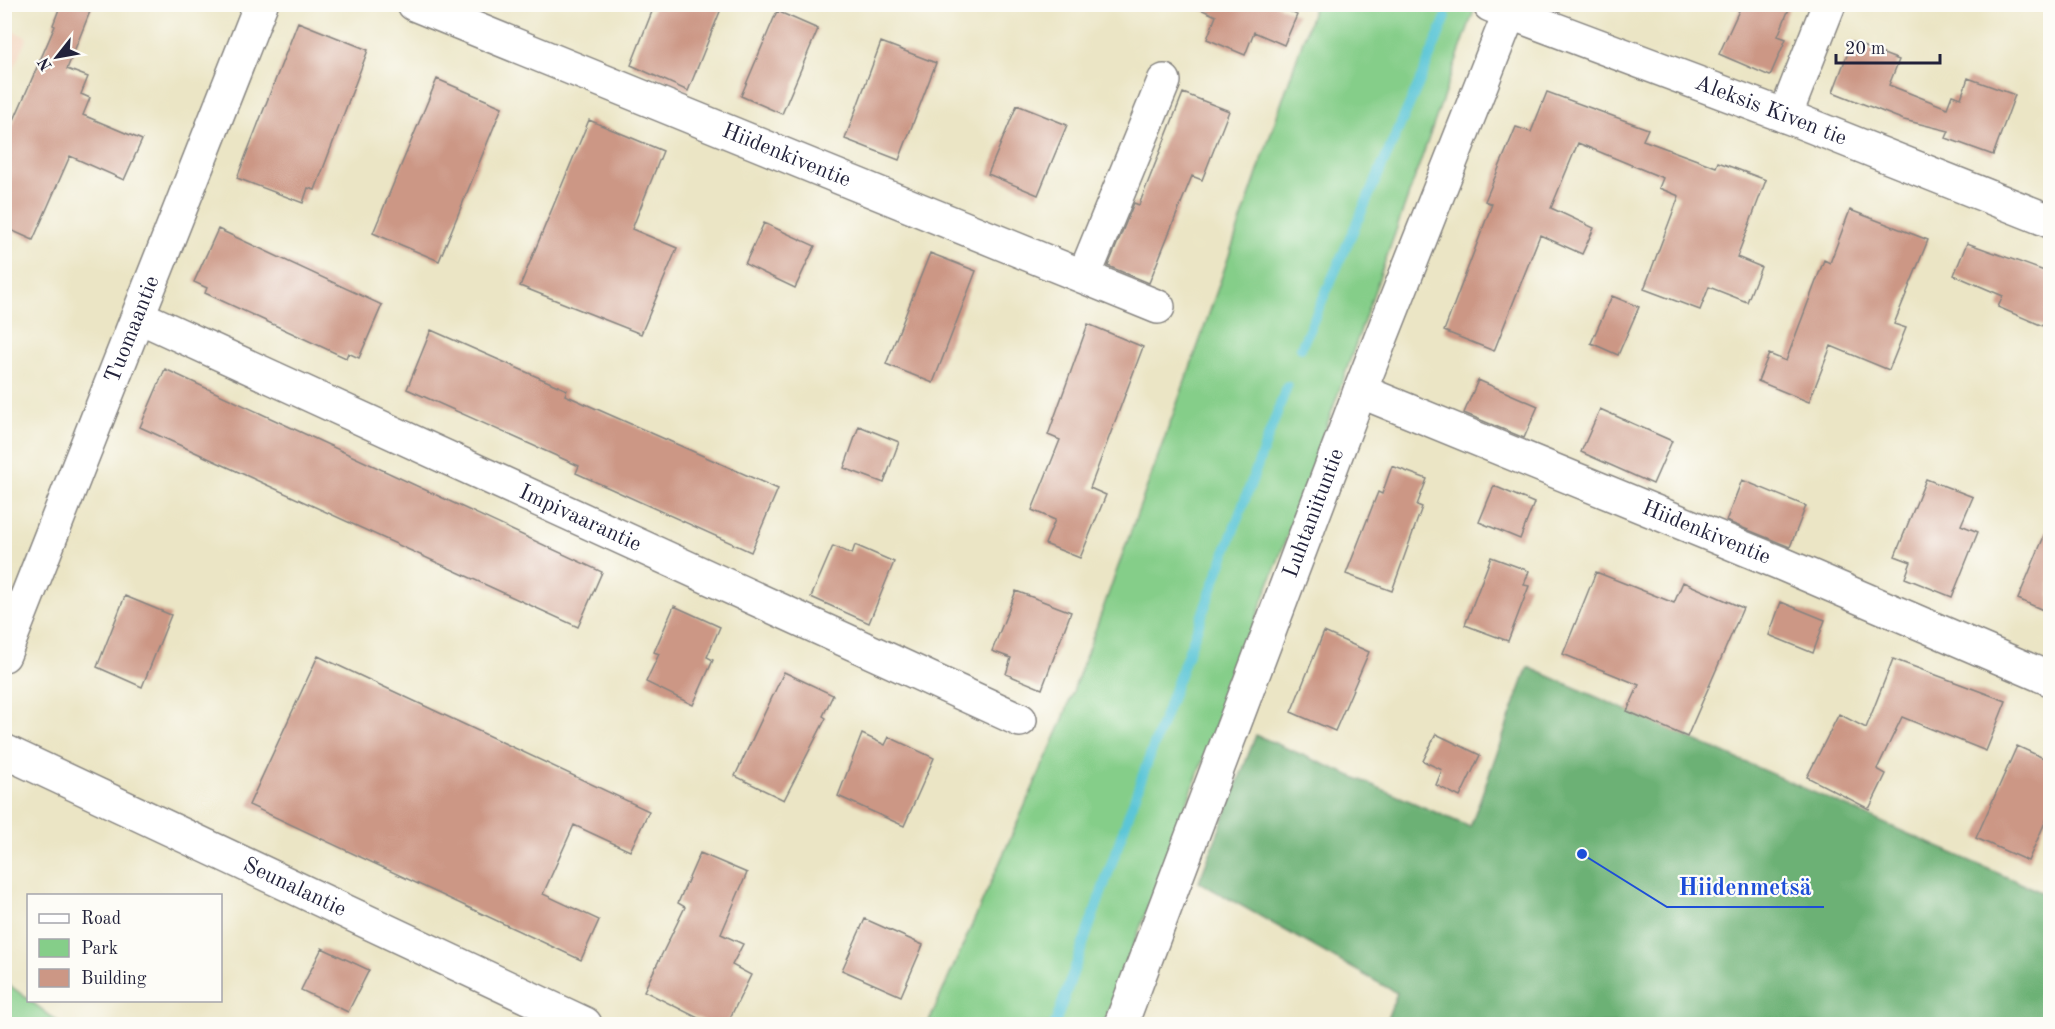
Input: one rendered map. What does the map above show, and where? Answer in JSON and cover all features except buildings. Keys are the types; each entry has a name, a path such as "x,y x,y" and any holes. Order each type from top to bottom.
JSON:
{"street":[{"name":"Tuomaantie","path":"4,656 140,317 261,4"},
{"name":"Hiidenkiventie","path":"414,4 1158,307"},
{"path":"1785,116 1829,4"},
{"name":"Aleksis Kiven tie","path":"1503,7 2050,221"},
{"name":"Luhtaniituntie","path":"1121,1024 1503,7"},
{"path":"1084,276 1164,81"},
{"name":"Impivaarantie","path":"140,317 1020,720"},
{"name":"Hiidenkiventie","path":"1360,391 1770,558 2050,679"},
{"name":"Seunalantie","path":"4,751 585,1024"}],"shaded area":[{"path":"5,28 27,37 5,90"}],"green space":[{"path":"1315,5 1476,5 1295,515 1104,1024 928,1024 1062,722 1200,340"},
{"path":"1528,667 2050,896 2050,1024 1385,1024 1397,993 1199,882 1256,735 1470,827"},
{"path":"4,981 27,998 27,1002 32,1002 61,1024 5,1024"}],"waterway":[{"path":"1301,348 1423,74 1446,17"},
{"path":"1055,1024 1141,780 1287,386"}],"place":[{"name":"Hiidenmetsä","path":"1582,854"}]}
